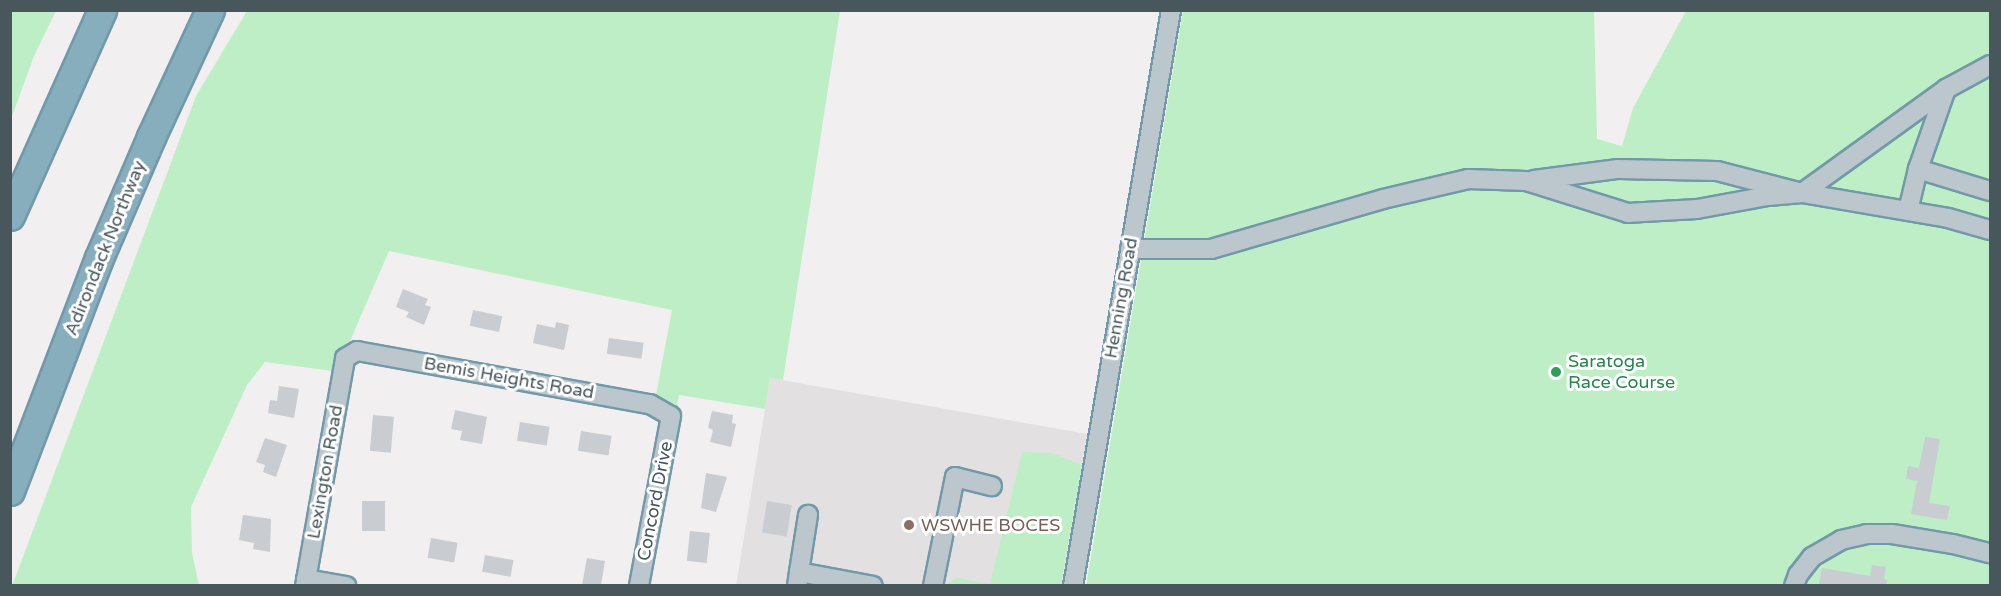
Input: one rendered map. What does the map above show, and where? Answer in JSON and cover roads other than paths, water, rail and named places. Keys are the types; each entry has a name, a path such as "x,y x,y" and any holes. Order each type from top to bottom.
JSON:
{"highway":[{"path":"10,216 102,10"},
{"name":"Adirondack Northway","path":"10,491 99,258 151,137 210,10"}],"street":[{"name":"Henning Road","path":"1072,585 1171,10"},
{"path":"1526,181 1628,213 1697,209 1768,196 1803,193 1946,89 1990,65"},
{"path":"1908,211 1918,169 1946,89"},
{"path":"1130,249 1211,249 1383,199 1467,179 1526,181 1618,169 1717,171 1803,193 1908,211 1990,230"},
{"path":"1918,169 1990,191"},
{"name":"Bemis Heights Road","path":"345,358 357,351 650,404 662,408 671,416"},
{"name":"Lexington Road","path":"305,582 345,358"},
{"name":"Concord Drive","path":"639,585 671,416"},
{"path":"933,585 955,477 992,486"},
{"path":"808,515 798,579 873,585"},
{"path":"1794,585 1798,575 1812,557 1841,540 1866,534 1892,534 1990,553"},
{"path":"305,582 346,585"}],"place":[{"name":"Saratoga Race Course","path":"1556,372"},
{"name":"WSWHE BOCES","path":"909,525"}]}
